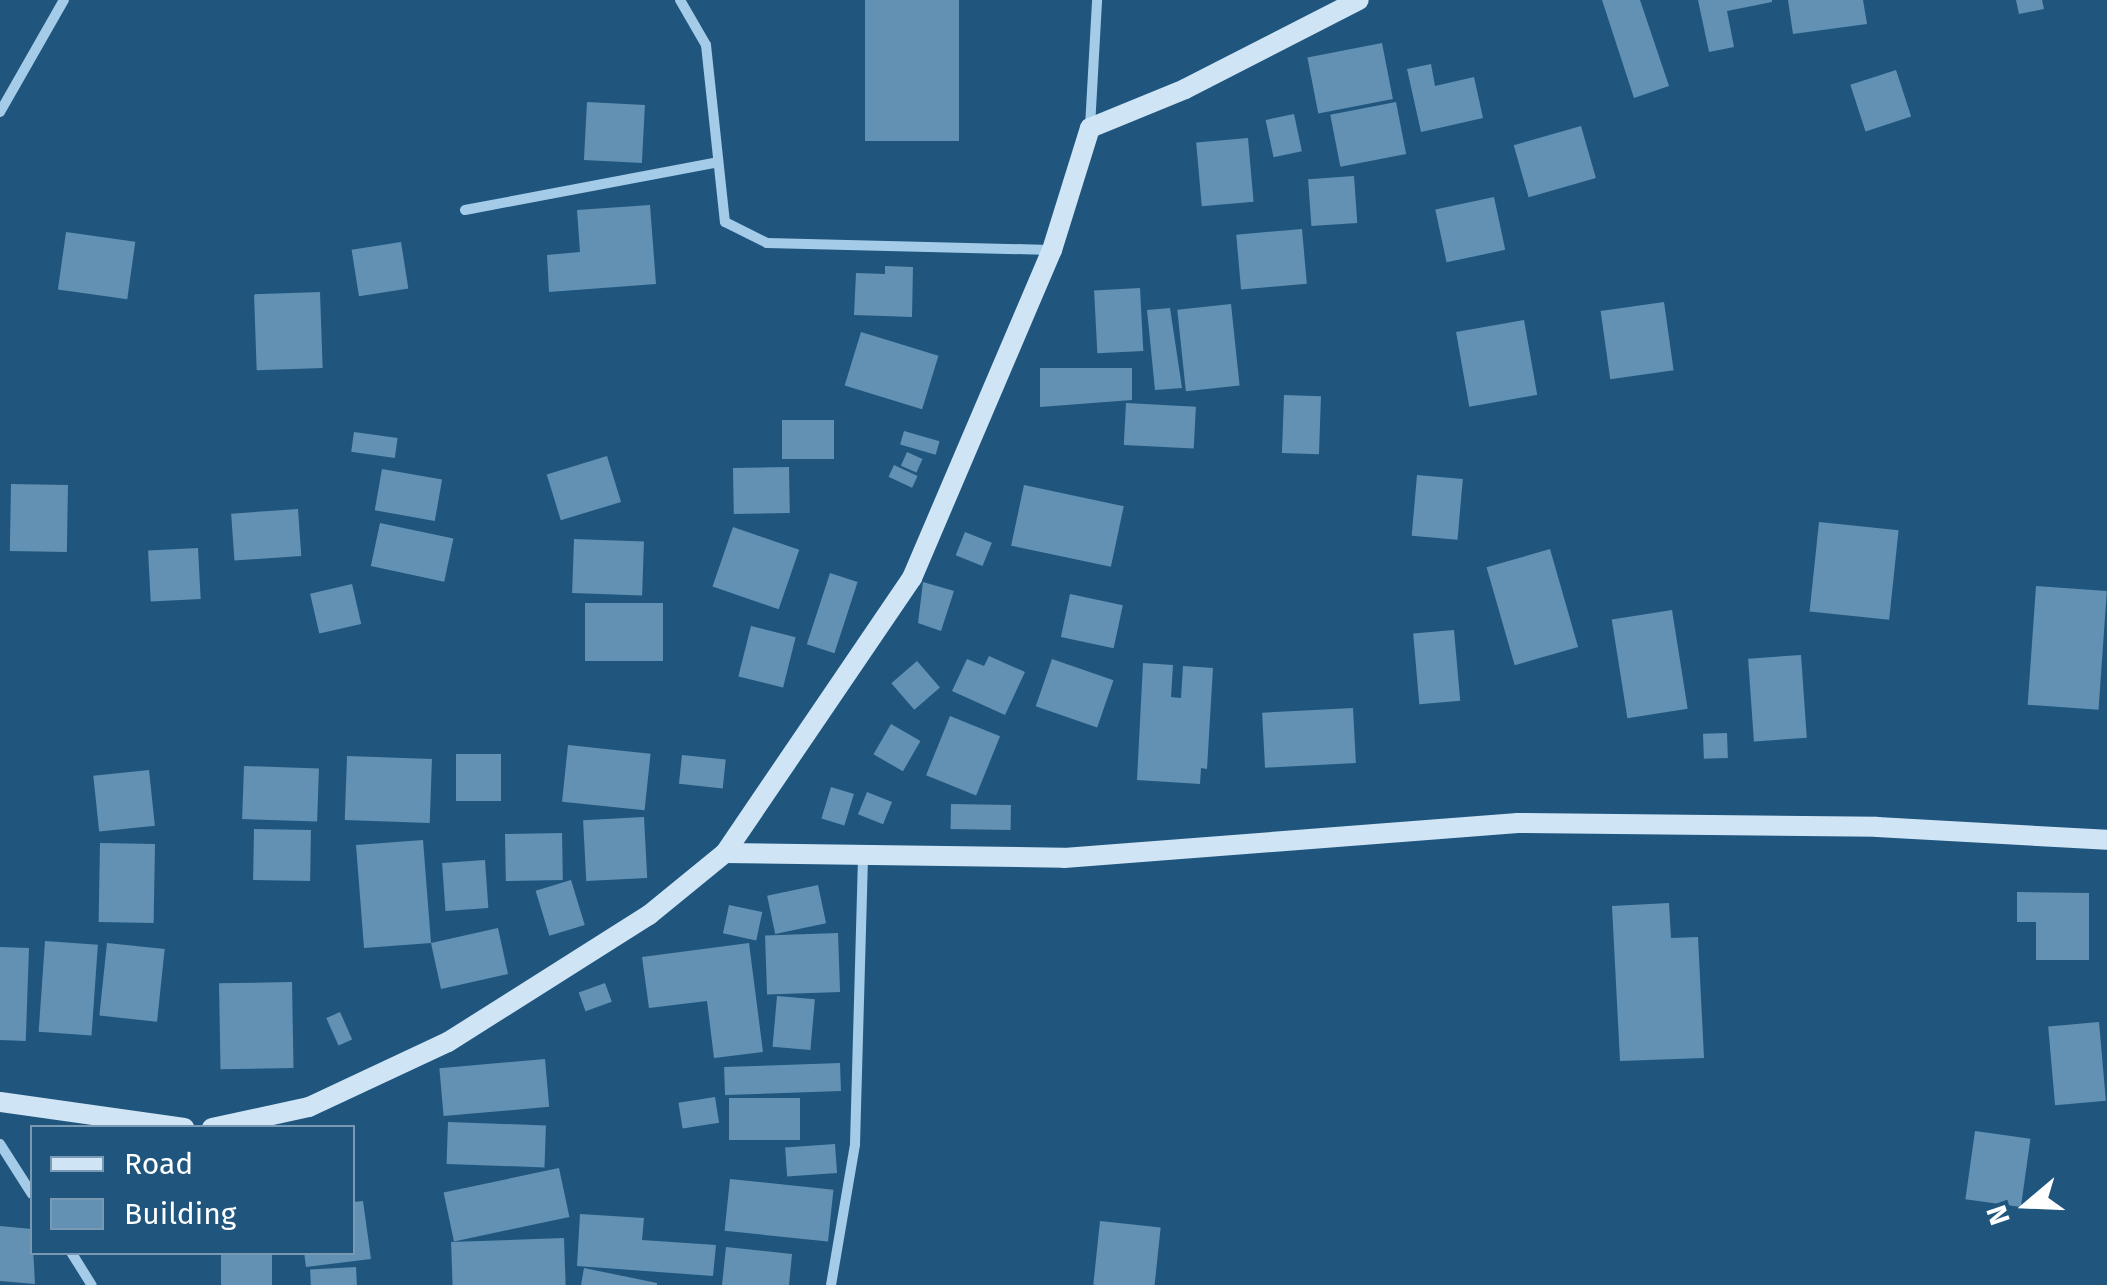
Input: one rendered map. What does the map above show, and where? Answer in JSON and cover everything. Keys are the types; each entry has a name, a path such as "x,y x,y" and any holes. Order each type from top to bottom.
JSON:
{"street":[{"path":"0,112 64,0"},
{"path":"680,0 706,46 714,164 725,222 767,243 1052,250"},
{"path":"226,1125 309,1107 448,1042 649,915 725,853 912,578 1052,250 1090,128 1097,0"},
{"path":"1090,128 1185,90 1359,0"},
{"path":"464,210 714,164"},
{"path":"725,853 1064,858 1518,823 1877,827 2107,840"},
{"path":"831,1285 856,1144 863,858"},
{"path":"0,1102 163,1125"},
{"path":"0,1144 30,1191"},
{"path":"73,1255 92,1285"}],"building":[{"path":"865,0 959,0 959,141 865,141"},
{"path":"1602,0 1640,0 1669,86 1634,98"},
{"path":"1698,0 1772,2 1727,11 1734,47 1709,52"},
{"path":"1788,0 1863,0 1867,24 1793,34"},
{"path":"2016,0 2042,0 2044,9 2019,14"},
{"path":"1382,43 1393,99 1318,113 1307,58"},
{"path":"1431,64 1435,86 1474,77 1483,118 1421,132 1407,69"},
{"path":"1896,70 1911,117 1865,131 1850,85"},
{"path":"587,102 645,105 642,163 584,160"},
{"path":"1396,102 1406,154 1340,167 1330,115"},
{"path":"1294,114 1302,151 1274,157 1266,120"},
{"path":"1581,126 1596,178 1529,197 1514,145"},
{"path":"1248,138 1254,202 1202,206 1196,143"},
{"path":"1354,176 1357,223 1311,226 1308,179"},
{"path":"1494,197 1505,250 1447,262 1435,209"},
{"path":"650,205 656,284 549,292 547,255 580,252 577,210"},
{"path":"1302,229 1307,284 1241,290 1236,235"},
{"path":"66,232 135,242 127,299 58,289"},
{"path":"401,242 408,288 359,296 352,250"},
{"path":"885,266 913,267 912,317 854,315 856,273 885,274"},
{"path":"1140,288 1143,351 1097,353 1094,290"},
{"path":"320,292 323,368 257,370 254,294"},
{"path":"1664,302 1674,370 1610,379 1601,311"},
{"path":"1231,304 1240,386 1186,391 1177,310"},
{"path":"1170,308 1182,388 1155,390 1147,310"},
{"path":"1524,320 1537,395 1469,407 1456,332"},
{"path":"861,332 938,356 922,409 845,386"},
{"path":"1040,368 1132,368 1132,400 1040,407"},
{"path":"1284,395 1321,396 1319,454 1282,453"},
{"path":"1126,403 1196,407 1194,449 1124,445"},
{"path":"782,420 834,420 834,459 782,459"},
{"path":"904,431 940,441 936,455 900,444"},
{"path":"354,432 398,438 395,458 351,452"},
{"path":"907,452 923,459 916,473 901,466"},
{"path":"607,456 621,502 561,520 547,474"},
{"path":"894,465 918,476 912,488 889,477"},
{"path":"789,467 790,513 734,514 733,468"},
{"path":"382,469 442,480 435,521 375,510"},
{"path":"1417,475 1463,479 1458,540 1412,536"},
{"path":"11,484 68,485 67,552 10,551"},
{"path":"1024,485 1124,506 1111,567 1011,546"},
{"path":"298,509 301,556 234,561 231,514"},
{"path":"1819,522 1899,530 1889,620 1810,612"},
{"path":"380,523 453,539 444,582 371,566"},
{"path":"733,527 799,550 779,609 712,587"},
{"path":"965,532 992,543 983,566 956,555"},
{"path":"574,539 644,541 642,595 572,593"},
{"path":"198,548 201,599 151,602 148,551"},
{"path":"1550,549 1578,647 1515,665 1487,567"},
{"path":"830,573 858,582 834,653 807,644"},
{"path":"923,582 954,591 941,631 918,623"},
{"path":"352,584 361,624 319,634 310,594"},
{"path":"2036,586 2107,591 2099,710 2028,705"},
{"path":"1070,594 1123,605 1114,648 1061,637"},
{"path":"585,603 663,603 663,661 585,661"},
{"path":"1672,610 1688,709 1627,718 1612,620"},
{"path":"751,626 796,637 783,688 738,676"},
{"path":"1454,630 1460,701 1419,704 1413,634"},
{"path":"1801,655 1807,738 1754,741 1748,659"},
{"path":"989,656 1025,672 1005,715 952,691 967,659 984,666"},
{"path":"1052,659 1113,680 1097,727 1036,706"},
{"path":"917,661 940,687 914,710 891,683"},
{"path":"1143,663 1173,665 1171,697 1181,698 1183,666 1213,668 1207,769 1201,768 1200,784 1137,780"},
{"path":"1353,708 1356,763 1265,768 1262,713"},
{"path":"950,716 1000,736 976,796 926,775"},
{"path":"891,724 920,741 903,771 874,754"},
{"path":"1727,733 1728,758 1704,759 1703,734"},
{"path":"568,745 651,754 645,810 562,802"},
{"path":"456,754 501,754 501,801 456,801"},
{"path":"682,755 726,760 723,788 679,784"},
{"path":"347,756 432,759 430,823 345,820"},
{"path":"244,766 319,769 317,822 242,819"},
{"path":"149,770 155,826 99,832 93,776"},
{"path":"831,787 854,794 844,826 821,819"},
{"path":"867,792 892,802 883,824 858,814"},
{"path":"951,804 1011,805 1011,830 951,829"},
{"path":"644,817 647,878 586,881 583,820"},
{"path":"254,829 311,830 310,881 253,880"},
{"path":"562,833 563,880 506,881 505,834"},
{"path":"423,840 431,943 364,948 356,845"},
{"path":"100,843 155,844 154,923 99,922"},
{"path":"485,860 488,908 445,911 442,863"},
{"path":"571,880 585,925 549,936 536,891"},
{"path":"818,885 826,923 775,934 767,896"},
{"path":"2017,892 2089,893 2089,960 2036,960 2036,922 2017,922"},
{"path":"1669,903 1671,938 1698,937 1704,1058 1620,1061 1612,906"},
{"path":"729,905 762,912 756,940 723,933"},
{"path":"498,928 508,974 441,989 431,943"},
{"path":"838,933 840,992 767,995 765,936"},
{"path":"45,941 98,945 92,1035 39,1032"},
{"path":"107,943 165,949 157,1022 99,1016"},
{"path":"749,943 763,1052 714,1058 707,1001 649,1008 642,957"},
{"path":"0,947 29,948 26,1041 0,1040"},
{"path":"292,982 294,1068 221,1069 219,983"},
{"path":"605,983 612,1002 586,1011 579,993"},
{"path":"777,996 815,999 810,1050 773,1047"},
{"path":"340,1012 352,1039 338,1046 326,1018"},
{"path":"2099,1022 2106,1101 2055,1105 2048,1026"},
{"path":"545,1059 549,1107 444,1116 439,1068"},
{"path":"840,1063 841,1091 725,1095 724,1067"},
{"path":"715,1097 719,1123 683,1128 678,1103"},
{"path":"729,1098 800,1098 800,1140 729,1140"},
{"path":"448,1122 546,1125 544,1167 447,1164"},
{"path":"1975,1131 2030,1139 2021,1207 1965,1199"},
{"path":"835,1144 837,1173 787,1176 785,1147"},
{"path":"559,1168 569,1217 454,1241 444,1193"},
{"path":"730,1179 833,1190 828,1242 725,1231"},
{"path":"363,1201 371,1259 306,1267 304,1255 355,1255 355,1202"},
{"path":"580,1214 644,1218 642,1240 716,1245 713,1276 577,1266"},
{"path":"1100,1221 1161,1227 1155,1285 1093,1285"},
{"path":"0,1226 30,1229 35,1284 0,1281"},
{"path":"564,1238 566,1285 453,1285 451,1242"},
{"path":"726,1247 792,1254 789,1285 722,1285"},
{"path":"221,1255 272,1255 272,1285 221,1285"},
{"path":"356,1267 357,1285 311,1285 310,1269"},
{"path":"584,1268 657,1283 657,1285 581,1285"}]}
